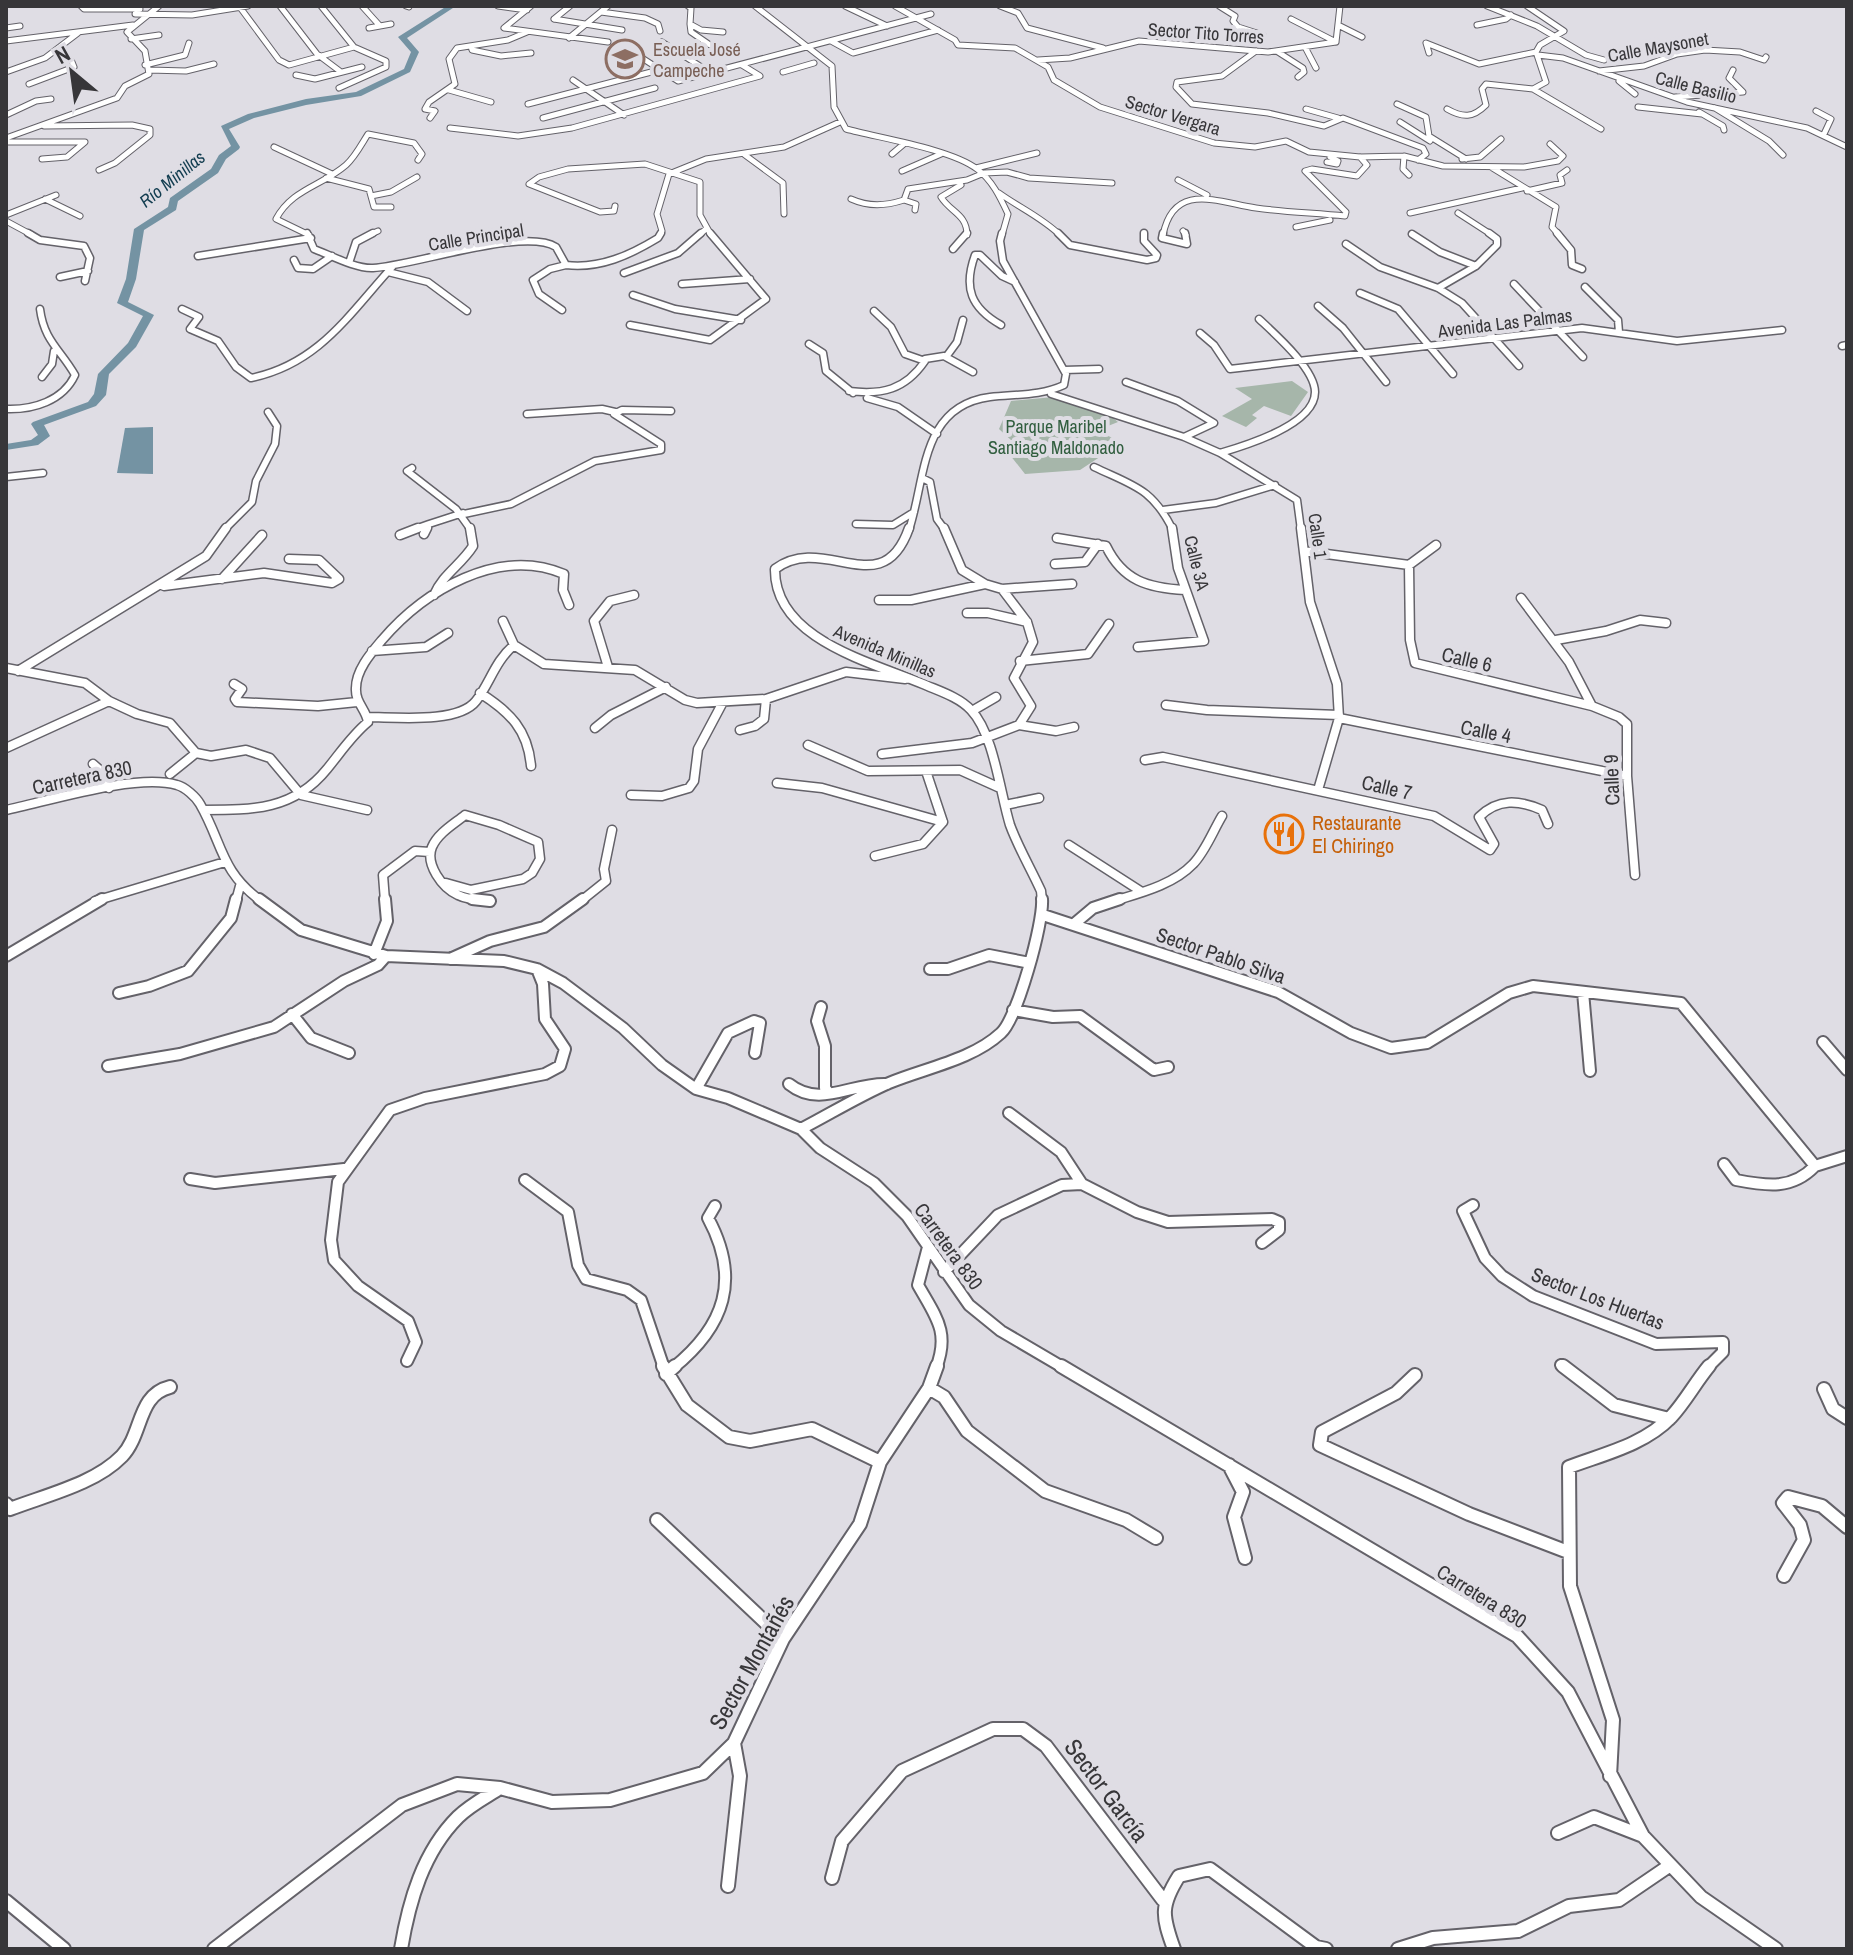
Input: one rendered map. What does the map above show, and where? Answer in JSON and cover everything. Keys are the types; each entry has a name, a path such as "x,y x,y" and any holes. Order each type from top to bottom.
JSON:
{"street":[{"path":"81,6 82,9 106,7 140,9 148,14 192,15 248,6"},
{"path":"6,140 117,98 125,86 144,77 147,68 145,51 127,32 159,6"},
{"path":"280,6 322,58 341,72"},
{"path":"321,6 354,47 386,61 386,67 339,88"},
{"path":"362,6 380,26"},
{"path":"498,6 529,8"},
{"path":"570,6 554,19 622,30"},
{"path":"569,38 608,6"},
{"path":"688,6 691,8 691,32 710,45"},
{"path":"755,6 832,66 831,100 840,122 855,133 905,143 980,171 1007,172 1029,178 1112,183"},
{"path":"845,6 887,26"},
{"path":"895,6 938,29"},
{"path":"1000,6 1018,13 1027,28 1086,46 1113,49"},
{"path":"1219,6 1235,16 1233,21 1238,27 1263,35"},
{"path":"1291,19 1336,42 1340,6"},
{"path":"1487,6 1556,37 1586,55 1604,60"},
{"path":"1527,6 1563,29 1563,33 1540,45 1537,53 1546,82 1533,89"},
{"path":"240,7 279,60 292,65 351,53 354,47"},
{"path":"529,8 504,28 608,42"},
{"path":"124,25 140,9"},
{"path":"601,12 645,18 658,24 660,31"},
{"path":"631,51 678,81 931,14"},
{"path":"1477,25 1506,19 1511,15"},
{"path":"502,17 515,19"},
{"path":"369,28 391,24"},
{"path":"690,24 701,30 723,32"},
{"path":"6,41 134,25"},
{"path":"1338,25 1362,37"},
{"path":"6,28 20,26"},
{"path":"831,41 853,53 938,29"},
{"name":"Sector Vergara","path":"938,29 958,45 1015,48 1048,67 1054,80 1100,107 1214,143 1255,147 1286,141 1319,153 1360,157 1404,156 1443,166 1491,167 1524,167 1558,161 1563,156 1550,144"},
{"path":"430,118 435,111 425,109 429,102 449,90 456,79 449,59 457,48 508,40 527,32"},
{"path":"6,72 29,65 55,51 78,33"},
{"path":"131,39 159,35"},
{"name":"Sector Tito Torres","path":"1038,60 1070,58 1146,41 1278,52 1336,42"},
{"path":"662,42 711,73"},
{"path":"147,68 185,55 189,43"},
{"name":"Calle Basilio","path":"1429,53 1426,43 1479,64 1537,53 1563,58 1687,102 1779,120 1824,134 1847,146"},
{"path":"1326,45 1337,51"},
{"path":"471,46 479,53 503,56 531,53"},
{"path":"1305,47 1316,68"},
{"name":"Calle Maysonet","path":"1599,71 1644,66 1677,54 1705,50 1740,52 1764,60 1766,57"},
{"path":"29,84 74,67 72,62 55,51"},
{"path":"1256,51 1222,76 1177,82 1176,87 1192,104 1268,113 1324,126 1338,118"},
{"path":"1278,52 1303,68 1304,72 1298,77"},
{"path":"788,53 806,66"},
{"path":"783,72 814,63"},
{"path":"147,68 186,71 214,64"},
{"path":"450,128 523,133 572,128 760,76 742,65"},
{"path":"296,75 315,79 362,67"},
{"path":"528,104 659,70"},
{"path":"1672,97 1743,92 1729,78 1733,70"},
{"path":"1613,77 1635,94"},
{"path":"573,80 624,115"},
{"path":"1447,109 1464,117 1478,114 1486,105 1482,89 1486,84 1533,89 1601,129"},
{"path":"536,112 544,120 655,88"},
{"path":"449,90 491,102"},
{"path":"6,115 36,101 51,99"},
{"path":"1687,102 1723,126 1724,130"},
{"path":"1397,104 1426,117 1426,132 1440,145"},
{"path":"1638,107 1702,114"},
{"path":"1714,108 1729,121 1775,143 1783,155"},
{"path":"1306,109 1362,123 1423,148 1426,154 1418,160"},
{"path":"1816,111 1831,119 1824,134"},
{"path":"669,174 704,160 790,146 840,122"},
{"path":"1400,122 1420,137 1466,159"},
{"path":"37,126 132,125 150,129 150,135 115,163 99,170"},
{"path":"6,127 10,132 19,133"},
{"name":"Calle Principal","path":"418,160 422,154 414,143 368,134 347,164 290,197 276,219 311,238 314,249 370,269 390,269 459,250 537,241 548,242 558,248 566,265"},
{"path":"1443,166 1480,157 1501,139"},
{"path":"6,140 37,152 60,160 82,148 85,142 37,152"},
{"path":"892,154 905,143"},
{"path":"274,147 329,176 369,189 374,207 391,207"},
{"path":"953,249 967,236 967,227 959,212 947,207 941,197 980,171 1037,153"},
{"path":"1319,153 1338,161 1337,164 1327,162"},
{"path":"902,171 941,154"},
{"path":"745,155 783,183 784,214"},
{"path":"1404,156 1403,169 1409,175"},
{"path":"1296,227 1345,216 1346,212 1305,171 1312,169 1357,176 1367,165 1360,157"},
{"path":"615,206 614,211 600,212 529,184 567,169 645,164 669,174 692,176 699,181 700,215 706,229 766,299 715,338 703,339 630,325"},
{"path":"1491,167 1556,207 1552,227 1571,250 1572,265 1582,269"},
{"path":"1410,213 1562,183 1560,175 1567,170"},
{"path":"980,171 998,192 1023,210 1037,214 1063,240 1079,247 1147,260 1156,258 1157,255 1144,241 1144,233"},
{"path":"562,310 539,294 533,280 550,269 566,265 577,268 596,265 658,238 662,231 657,214 669,174"},
{"path":"371,196 391,192 417,177"},
{"path":"904,200 908,189 967,180"},
{"path":"1178,180 1210,197 1254,208 1340,217"},
{"path":"998,192 1008,214 1000,241 1003,261 1064,370 1064,385 1051,394"},
{"path":"6,218 56,195"},
{"path":"1183,231 1188,238 1187,244 1162,238 1165,224 1173,211 1198,198 1210,197"},
{"path":"45,199 80,216"},
{"path":"851,199 873,207 904,200 916,204 915,210"},
{"path":"1438,288 1476,266 1497,245 1497,239 1458,213"},
{"path":"6,218 40,240 84,246 90,258 85,281"},
{"path":"624,273 678,253 706,229"},
{"path":"349,263 356,242 378,231"},
{"path":"1412,234 1440,252 1476,266"},
{"path":"198,256 311,238"},
{"path":"1346,244 1380,267 1438,288 1462,303 1519,366"},
{"path":"1001,325 980,313 966,288 967,273 975,255 980,255 1002,276 1015,282"},
{"path":"294,260 298,268 313,269 332,256"},
{"path":"182,309 199,317 190,329 211,337 236,367 251,378 291,365 327,343 365,294 390,269 428,282 467,311"},
{"path":"60,277 88,271"},
{"path":"682,284 750,279"},
{"path":"1514,284 1583,357"},
{"path":"1585,287 1618,320 1619,332"},
{"path":"1360,293 1398,309 1453,374"},
{"path":"633,295 675,309 741,320"},
{"path":"1318,306 1343,328 1386,382"},
{"path":"40,309 40,320 49,331 54,351 52,364 42,377"},
{"path":"874,311 891,327 905,354 925,359 936,354 973,372"},
{"path":"1220,453 1281,433 1315,396 1315,388 1298,361 1280,338 1259,319"},
{"path":"946,357 961,333 963,320"},
{"name":"Avenida Las Palmas","path":"1200,333 1214,345 1230,369 1582,328 1677,341 1782,330"},
{"path":"809,344 823,353 826,371 849,391 898,407 937,434"},
{"path":"6,409 14,410 62,395 73,384 75,375 65,358 54,351"},
{"path":"849,391 877,394 913,378 921,371 925,359"},
{"path":"1064,370 1099,369"},
{"path":"1126,382 1178,401 1214,423 1184,437"},
{"name":"Calle 1","path":"1051,394 1184,437 1220,453 1297,500 1310,602 1337,684 1339,716 1318,790"},
{"name":"Avenida Minillas","path":"972,711 951,696 822,641 802,628 786,610 774,578 775,569 793,557 825,557 856,566 882,564 897,553 914,512 924,458 952,413 967,403 1051,394"},
{"path":"527,414 602,409 615,412 671,411"},
{"path":"18,671 206,556 226,528 252,502 256,481 275,444 277,426 268,412"},
{"path":"400,535 464,514 511,504 595,461 661,450 661,444 621,421 615,412"},
{"path":"1094,467 1148,492 1163,510 1216,503 1275,485"},
{"path":"412,468 407,471 464,514 474,537 473,547 466,559 443,573 434,595"},
{"path":"6,477 43,473"},
{"path":"922,478 930,482 937,519 950,537 962,570 985,584 1002,589 1072,584"},
{"name":"Calle 3A","path":"1138,647 1204,641 1178,568 1174,533 1163,510"},
{"path":"856,524 893,525 914,512"},
{"path":"424,534 429,524"},
{"path":"222,579 262,535"},
{"path":"1057,538 1106,546 1114,565 1139,584 1154,589 1185,590"},
{"path":"1055,564 1085,562 1098,544"},
{"path":"1304,551 1409,565 1436,545"},
{"path":"156,587 264,573 332,583 339,579 319,560 289,559"},
{"path":"204,810 264,809 288,804 321,777 357,731 368,722 368,717 357,702 356,681 372,651 395,625 452,582 474,573 540,565 564,574 563,590 569,605"},
{"name":"Calle 6","path":"1409,565 1410,640 1415,663 1592,706"},
{"path":"879,600 911,600 985,584"},
{"path":"882,754 1005,735 1019,725 1031,706 1014,678 1020,661 1033,642 1027,622 1002,589"},
{"path":"608,667 594,621 610,601 634,595"},
{"path":"1521,598 1556,640 1579,675 1592,706"},
{"path":"967,613 988,613 1027,622"},
{"path":"1556,640 1606,631 1640,620 1666,623"},
{"path":"503,621 514,645 544,664 635,670 685,700 697,703 766,699 846,672 910,679"},
{"path":"1020,661 1088,654 1109,624"},
{"path":"372,651 426,647 448,633"},
{"path":"368,717 405,716 420,719 443,713 456,714 474,704 490,672 514,645"},
{"path":"6,668 85,683 109,701 137,714 170,723 196,753 211,756 246,750 270,758 301,795 367,810"},
{"path":"234,684 242,689 235,699 237,702 318,706 357,702"},
{"path":"595,728 611,715 666,687"},
{"path":"480,693 515,719 530,742 531,766"},
{"path":"801,1129 887,1084 987,1045 1005,1030 1030,963 1043,915 1041,891 1011,827 986,739 972,711 996,697"},
{"path":"740,730 755,726 764,719 766,699"},
{"path":"6,748 109,701"},
{"path":"631,795 662,796 689,788 694,781 698,749 723,702"},
{"name":"Calle 4","path":"1166,705 1339,716 1627,776"},
{"name":"Calle 9","path":"1592,706 1619,717 1627,724 1627,776 1635,875"},
{"path":"1019,725 1056,731 1074,727"},
{"path":"808,745 868,771 960,770 1000,788"},
{"path":"170,774 196,753"},
{"name":"Calle 7","path":"1145,760 1163,757 1434,816 1490,850 1494,844 1479,817 1486,808 1521,800 1542,810 1548,824"},
{"path":"93,764 102,772 109,788"},
{"path":"875,856 919,847 937,834 943,822 926,771"},
{"name":"Carretera 830","path":"12,810 153,781 180,785 199,801 225,862 240,886 301,930 380,955 504,961 537,969 563,983 623,1028 662,1065 696,1089 728,1098 801,1129 820,1148 874,1183 907,1216 969,1305 1001,1331 1517,1636 1568,1692 1643,1836 1701,1897 1776,1949"},
{"path":"777,783 790,788 822,788 943,822"},
{"path":"1005,805 1039,798"},
{"path":"6,820 12,810"},
{"path":"446,883 471,890 523,879 532,873 540,859 538,842 499,825 465,815 436,841 430,852 431,867 452,892 469,899 490,901"},
{"path":"1074,924 1093,908 1142,892 1179,875 1194,863 1222,816"},
{"path":"446,960 490,941 544,927 601,887 606,881 604,869 612,830"},
{"path":"1069,845 1142,892"},
{"path":"108,1066 180,1054 241,1039 274,1027 344,981 378,965 387,921 383,875 415,851 430,852"},
{"path":"6,956 93,902 225,862"},
{"path":"119,993 149,986 188,971 231,918 240,886"},
{"name":"Sector Pablo Silva","path":"1043,915 1278,992 1351,1033 1391,1048 1427,1043 1509,993 1533,986 1681,1003 1815,1166"},
{"path":"930,969 948,969 989,955 1030,963"},
{"path":"407,1361 416,1342 408,1321 358,1286 334,1260 331,1240 338,1182 344,1169 390,1110 425,1098 545,1074 560,1066 565,1049 545,1019 543,984 537,969"},
{"path":"1583,992 1590,1071"},
{"path":"821,1007 817,1021 825,1046 825,1088 829,1093"},
{"path":"1013,1010 1061,1018 1080,1016 1154,1070 1168,1067"},
{"path":"292,1014 311,1038 349,1053"},
{"path":"696,1089 728,1033 754,1021 760,1023 755,1053"},
{"path":"1823,1042 1847,1070"},
{"path":"789,1084 798,1095 809,1099 871,1081 887,1084"},
{"path":"1009,1113 1041,1134 1076,1166 1082,1184"},
{"path":"1724,1164 1736,1180 1775,1188 1803,1177 1815,1166 1847,1156"},
{"path":"190,1179 215,1183 344,1169"},
{"path":"525,1180 568,1212 578,1265 586,1279 627,1290 641,1300 666,1374 687,1405 729,1437 750,1441 812,1429 880,1462"},
{"path":"944,1272 998,1215 1062,1185 1082,1184 1137,1212 1168,1222 1272,1219 1279,1222 1279,1230 1262,1243"},
{"name":"Sector Los Huertas","path":"1473,1205 1463,1211 1485,1258 1502,1276 1533,1296 1656,1344 1723,1342 1723,1352 1704,1368 1669,1419 1632,1443 1569,1467 1570,1586 1613,1720 1610,1777"},
{"path":"666,1374 702,1342 726,1301 726,1270 717,1233 708,1218 715,1206"},
{"name":"Sector Montañés","path":"214,1949 402,1805 457,1784 500,1788 552,1802 610,1800 703,1773 734,1743 783,1639 860,1524 880,1462 929,1388 944,1347 940,1324 918,1285 928,1247"},
{"path":"1561,1365 1614,1405 1669,1419"},
{"path":"1415,1375 1396,1393 1322,1432 1320,1445 1469,1514 1568,1552"},
{"path":"6,1504 10,1509 113,1466 127,1452 151,1396 162,1388 170,1387"},
{"path":"929,1388 944,1397 967,1431 1045,1491 1126,1520 1156,1538"},
{"path":"1824,1389 1833,1409 1847,1418"},
{"path":"1229,1465 1243,1492 1234,1517 1245,1558"},
{"path":"1784,1576 1804,1540 1800,1525 1783,1503 1788,1497 1822,1506 1847,1527"},
{"path":"657,1520 783,1639"},
{"name":"Sector García","path":"832,1878 842,1841 902,1771 993,1729 1023,1729 1046,1746 1163,1900 1162,1921 1174,1949"},
{"path":"728,1886 740,1776 734,1743"},
{"path":"401,1949 405,1923 432,1847 461,1814 500,1788"},
{"path":"1558,1833 1594,1817 1643,1836"},
{"path":"1398,1949 1433,1938 1518,1931 1569,1906 1619,1900 1669,1866"},
{"path":"1163,1900 1179,1876 1210,1869 1316,1947 1326,1949"},
{"path":"6,1901 64,1949"}],"green space":[{"path":"1292,381 1308,392 1291,416 1264,406 1252,415 1257,418 1246,427 1222,416 1252,399 1235,388"},
{"name":"Parque Maribel Santiago Maldonado","path":"1054,397 1113,418 1118,422 1108,426 1105,434 1121,443 1080,470 1025,474 1010,455 1023,451 999,429 1011,401"}],"water":[{"path":"153,427 153,474 117,473 125,428"}],"waterway":[{"name":"Río Minillas","path":"6,447 34,443 44,436 37,424 92,404 100,395 103,374 132,345 149,315 122,303 131,279 139,229 173,208 173,200 215,171 222,157 236,147 224,128 251,116 306,102 358,94 407,70 415,52 402,37 452,6"}],"place":[{"name":"Escuela José Campeche","path":"625,59"},
{"name":"Restaurante El Chiringo","path":"1284,834"}]}
